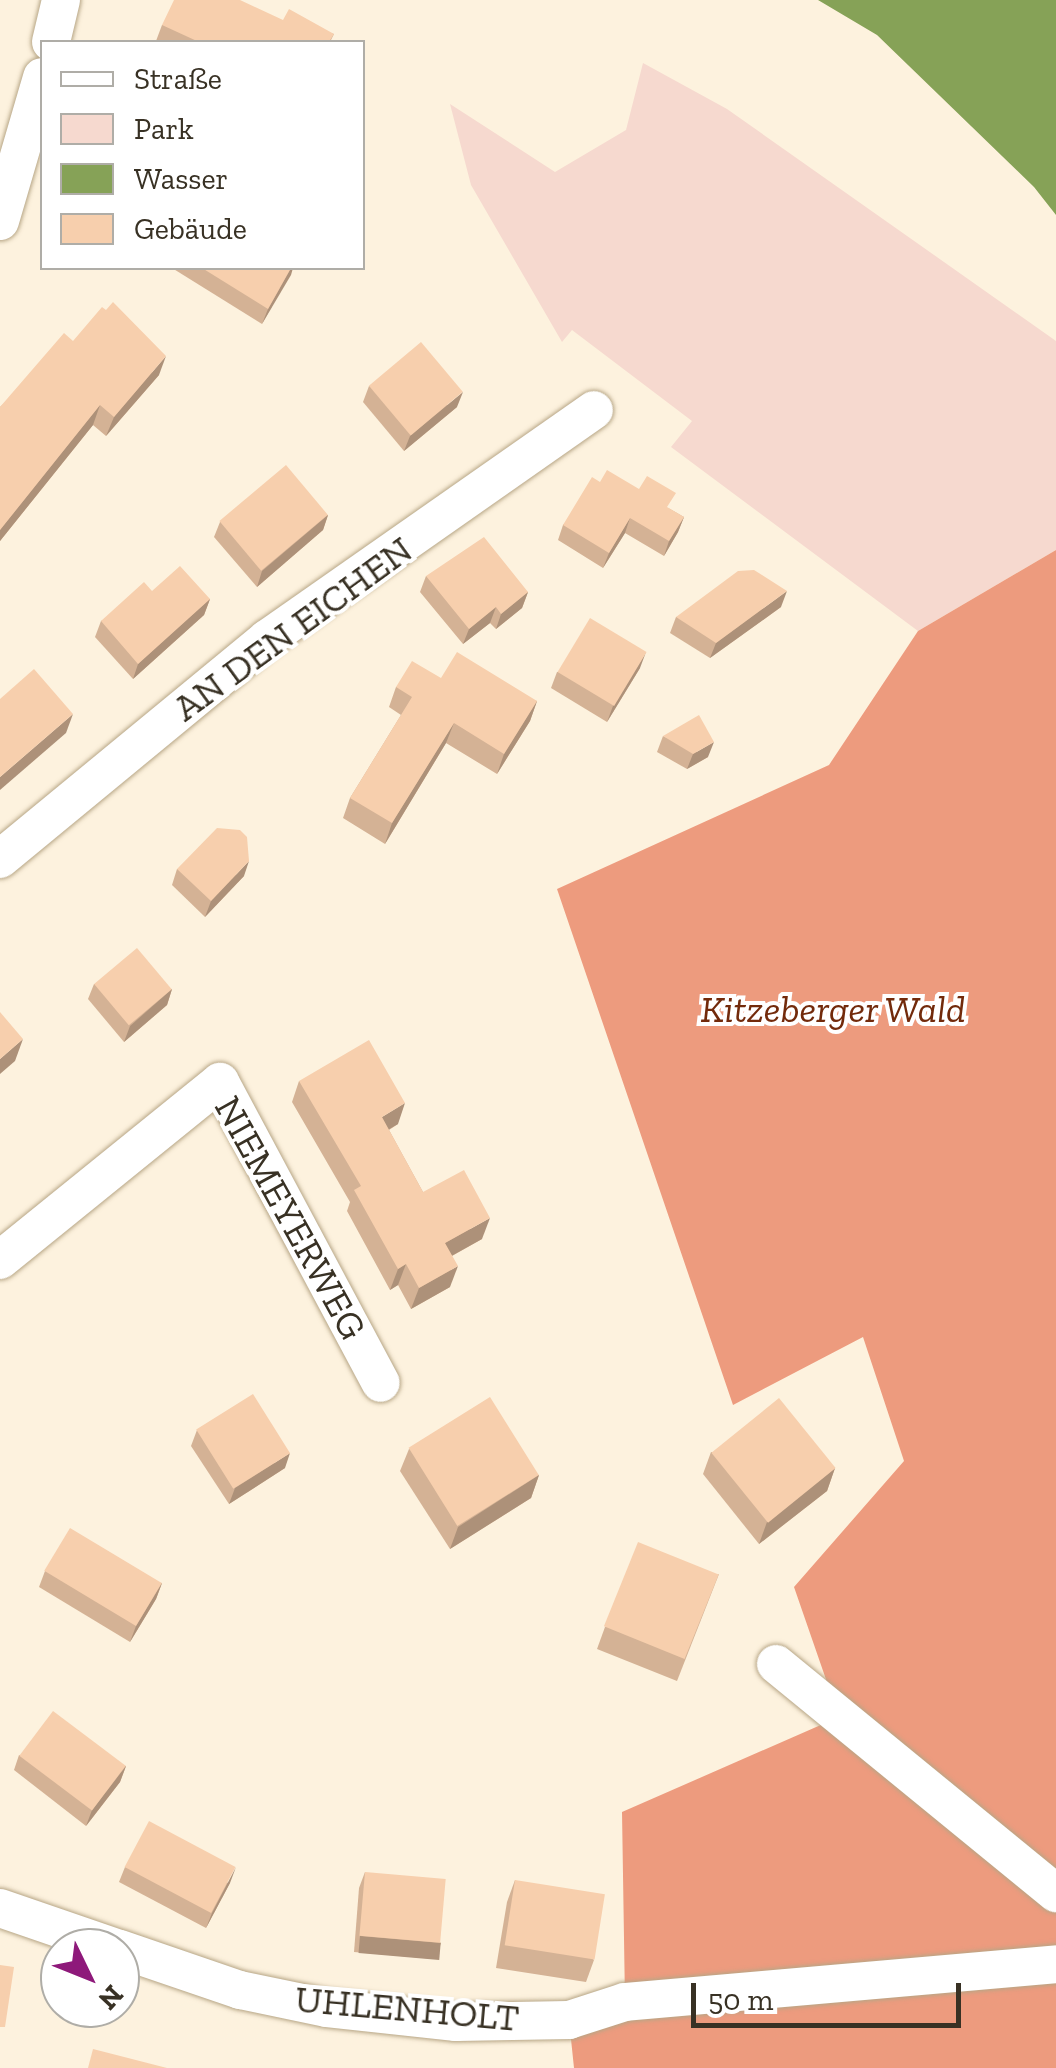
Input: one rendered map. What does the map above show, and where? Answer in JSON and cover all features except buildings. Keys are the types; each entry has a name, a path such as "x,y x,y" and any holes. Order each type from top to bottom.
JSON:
{"street":[{"path":"51,40 61,0"},
{"path":"0,221 40,84"},
{"name":"AN DEN EICHEN","path":"0,859 267,638 594,410"},
{"name":"NIEMEYERWEG","path":"0,1260 220,1082 381,1384"},
{"path":"776,1664 1056,1894"},
{"name":"UHLENHOLT","path":"0,1908 58,1928"},
{"name":"UHLENHOLT","path":"140,1956 240,1990 327,2008 456,2022 569,2020 625,2002 1056,1964"}],"green space":[{"path":"643,63 727,109 1056,341 1056,550 918,631 671,447 692,421 572,330 562,342 471,185 450,104 555,172 626,130"},
{"name":"Kitzeberger Wald","path":"1056,550 1056,2068 574,2068 569,2020 625,2002 622,1812 839,1717 794,1587 904,1461 863,1337 733,1405 557,889 829,765 918,631"}],"water":[{"path":"818,0 1056,0 1056,215 1034,187 877,35"}]}
